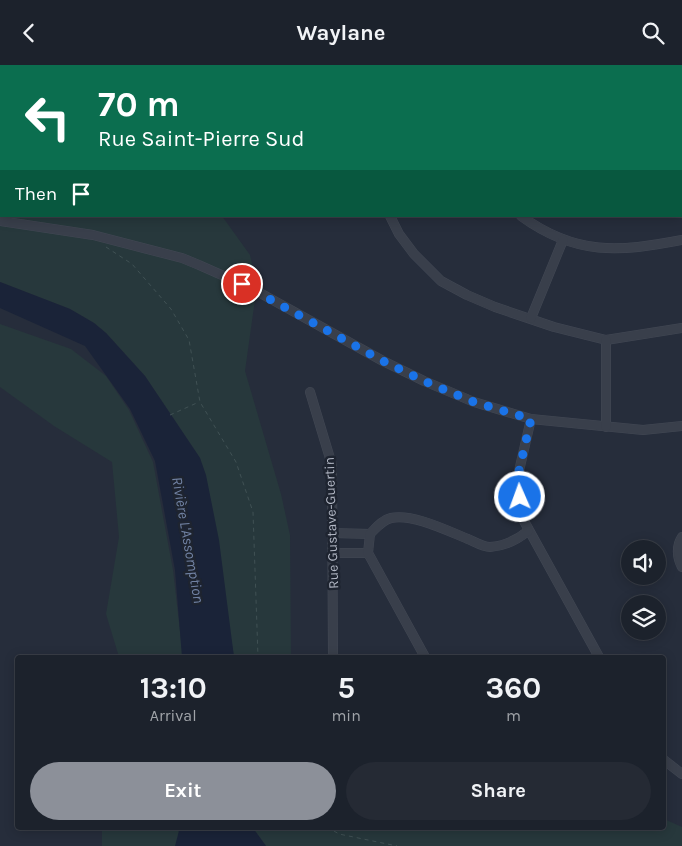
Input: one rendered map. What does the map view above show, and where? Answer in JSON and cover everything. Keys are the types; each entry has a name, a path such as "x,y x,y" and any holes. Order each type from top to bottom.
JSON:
{"street":[{"path":"390,217 399,234 414,255 441,281 467,295 532,319 606,340 682,329"},
{"path":"522,217 536,227 563,240 612,249 645,247 682,240"},
{"path":"0,221 92,235 182,258 251,288 383,361 474,402 531,419 642,429 682,426"},
{"path":"532,319 563,240"},
{"path":"606,340 606,427"},
{"name":"Rue Gustave-Guertin","path":"310,392 332,465 334,655"},
{"path":"531,419 519,471 520,497 524,521 598,655"},
{"path":"424,655 368,553 370,535 384,521 391,518 408,518 425,522 488,547 510,543 528,531"},
{"path":"333,533 370,535"},
{"path":"682,537 680,539 677,559 682,567"},
{"path":"333,553 368,553"},
{"path":"666,762 682,774"}],"path":[{"path":"102,245 132,264 171,309 189,340 200,402 236,462 253,512 258,655"},
{"path":"170,415 200,402"},
{"path":"332,830 339,834 397,846"}],"shaded area":[{"path":"0,217 223,217 250,255 257,285 245,371 281,494 290,535 291,655 234,655 200,458 145,376 106,333 94,323 70,309 0,282"},
{"path":"0,324 71,349 106,376 129,410 153,462 173,570 183,655 118,655 106,614 119,537 112,462 54,426 0,387"},
{"path":"666,820 682,827 682,846 266,846 254,830 666,830"},
{"path":"102,830 179,830 178,846 102,846"}],"water":[{"name":"Rivière L'Assomption","path":"0,282 70,309 94,323 106,333 145,376 200,458 206,475 219,540 234,655 182,655 175,570 155,461 130,409 85,346 0,308"},
{"path":"179,830 254,830 266,846 175,846"}],"route":[{"path":"242,284 383,361 424,381 474,402 531,419 519,471 520,497"}]}
